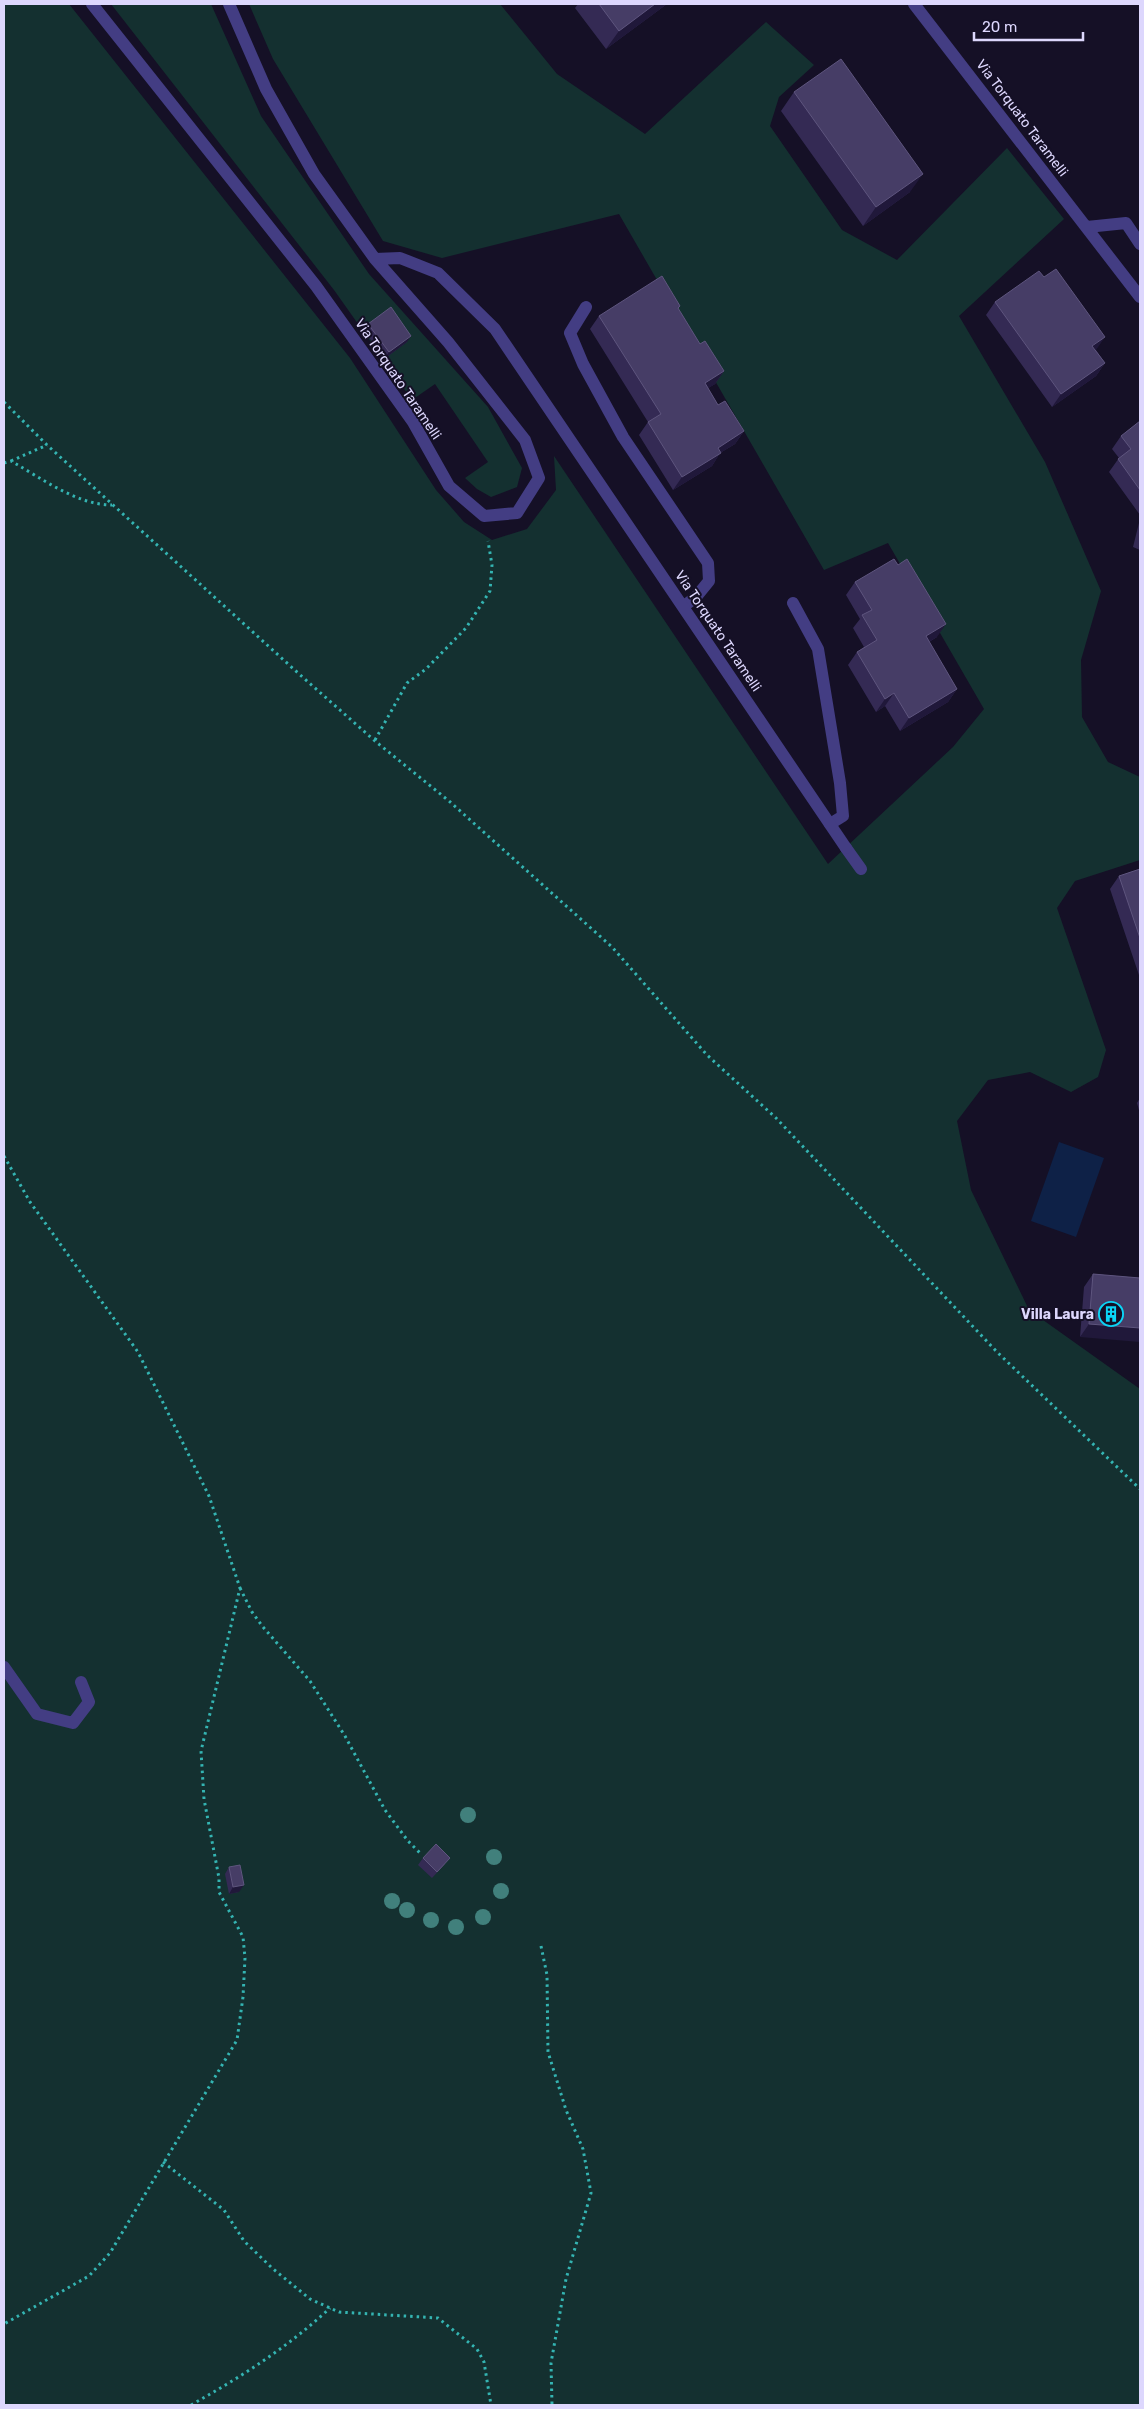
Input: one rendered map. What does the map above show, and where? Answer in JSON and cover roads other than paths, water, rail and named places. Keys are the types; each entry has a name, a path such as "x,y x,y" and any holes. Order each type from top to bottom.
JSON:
{"street":[{"name":"Via Torquato Taramelli","path":"92,4 316,286 412,422 448,486 484,516 517,513 539,478 525,440 448,342 375,259"},
{"path":"229,4 266,89 314,174 375,259"},
{"name":"Via Torquato Taramelli","path":"914,4 1140,296"},
{"path":"1087,227 1126,223 1140,244"},
{"name":"Via Torquato Taramelli","path":"375,259 400,258 438,273 495,329 861,869"},
{"path":"586,307 570,332 583,364 623,437 708,563 709,581 696,597 684,606"},
{"path":"793,603 818,649 840,783 843,816 830,824"},
{"path":"4,1667 37,1714 73,1723 89,1702 80,1682"}],"water":[{"path":"1059,1142 1104,1158 1076,1237 1031,1221"}],"place":[{"name":"Villa Laura","path":"1111,1314"}]}
